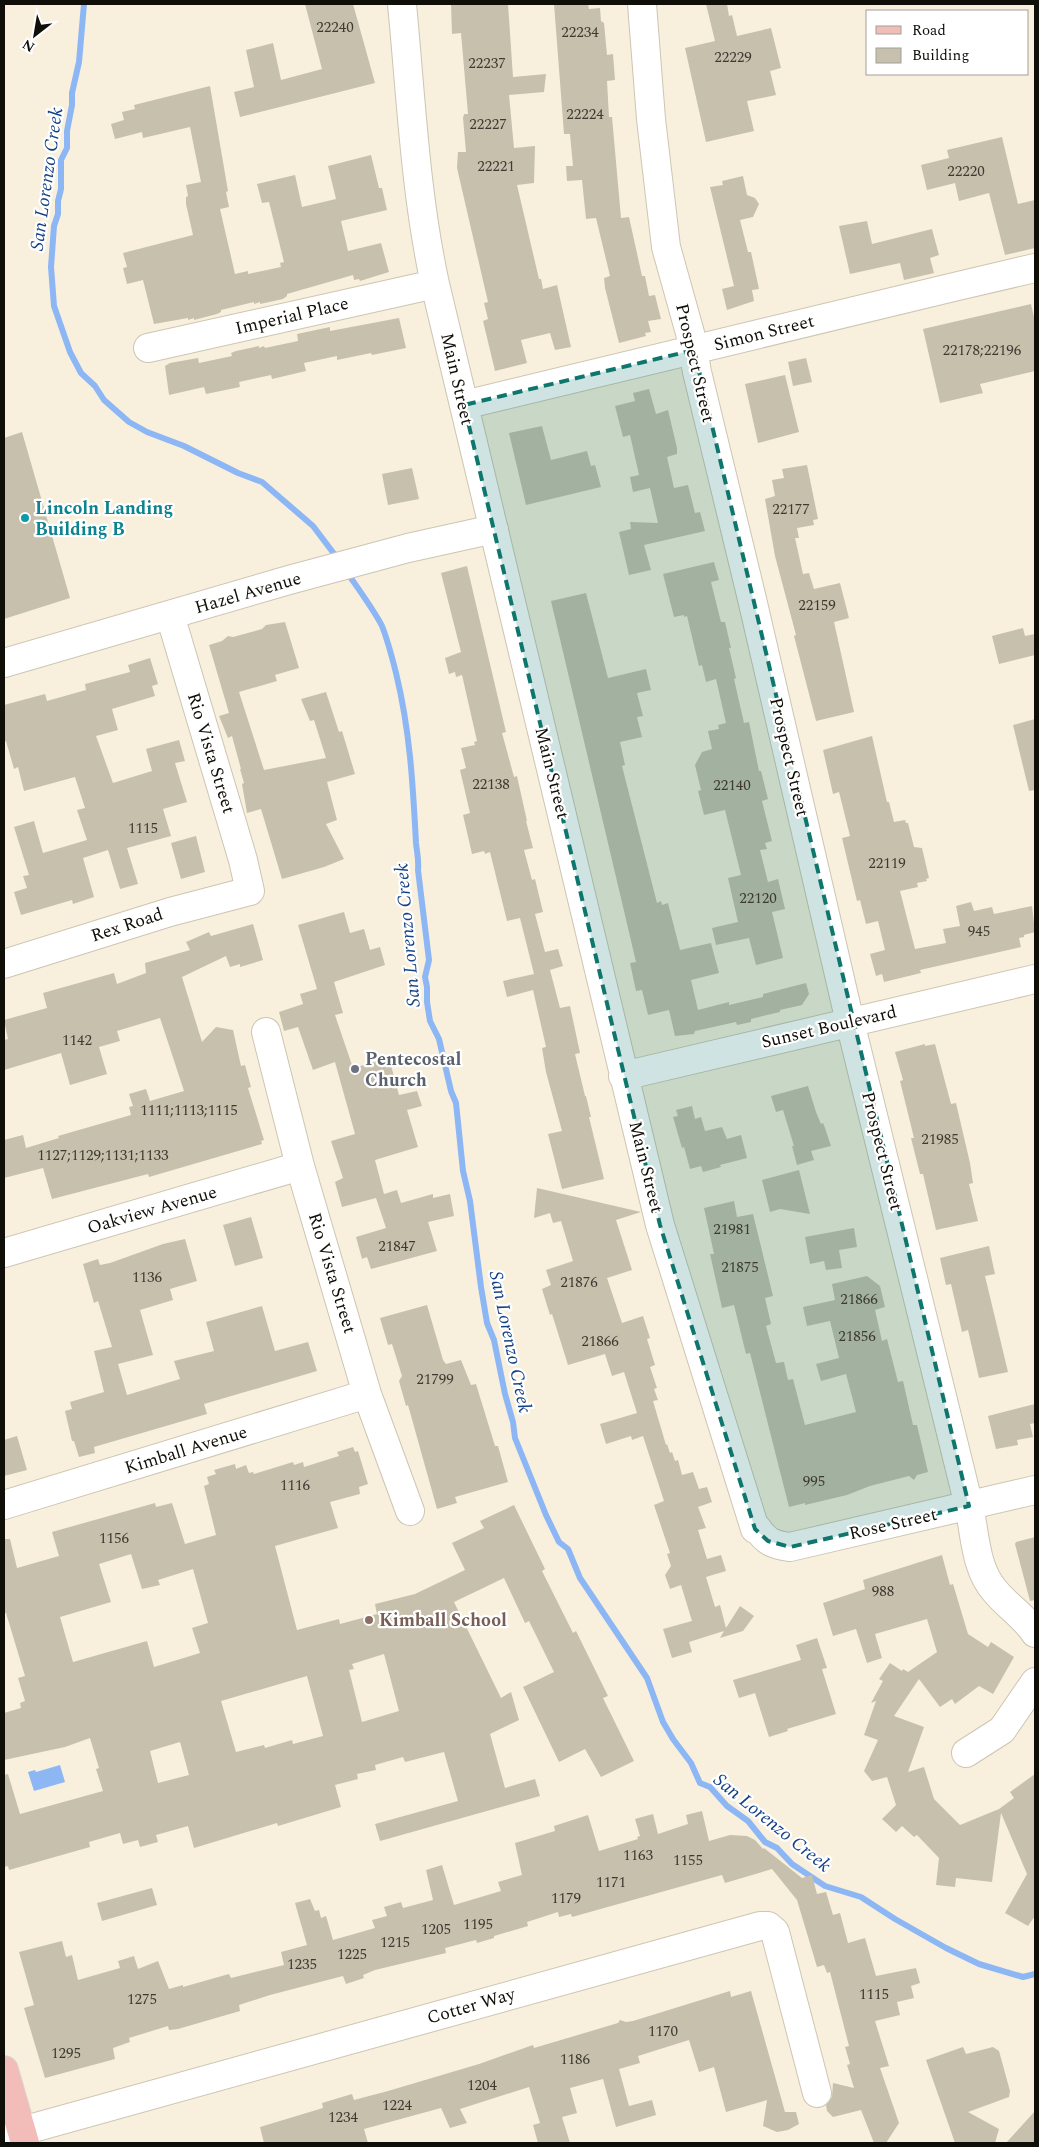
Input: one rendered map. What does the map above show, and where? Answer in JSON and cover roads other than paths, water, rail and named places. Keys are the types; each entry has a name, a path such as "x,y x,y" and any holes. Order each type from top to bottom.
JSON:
{"main road":[{"path":"4,2070 17,2137"}],"street":[{"name":"Main Street","path":"402,4 421,205 426,244 435,284 623,1076 660,1224 755,1529 757,1528"},
{"name":"Prospect Street","path":"642,4 651,119 666,247 694,350 697,372 752,598 850,1022 969,1506 981,1568 994,1591 1028,1622 1035,1633"},
{"name":"Simon Street","path":"464,406 674,356 897,299 1035,268"},
{"name":"Imperial Place","path":"148,348 435,284"},
{"name":"Hazel Avenue","path":"4,664 289,580 408,548 494,530"},
{"name":"Rio Vista Street","path":"170,615 243,860 250,891"},
{"name":"Rex Road","path":"4,964 170,912 250,891"},
{"name":"Sunset Boulevard","path":"623,1076 1035,979"},
{"name":"Rio Vista Street","path":"266,1032 300,1166 367,1394 410,1511"},
{"name":"Oakview Avenue","path":"4,1253 300,1166"},
{"name":"Kimball Avenue","path":"4,1505 367,1394"},
{"name":"Rose Street","path":"757,1528 768,1542 777,1546 790,1547 1035,1490"},
{"path":"966,1753 1002,1730 1035,1682"},
{"name":"Cotter Way","path":"17,2137 760,1926 768,1926 775,1932 817,2094"}],"water":[{"path":"60,1765 65,1782 34,1791 28,1772 35,1770 36,1772"}],"waterway":[{"name":"San Lorenzo Creek","path":"84,4 79,62 72,93 72,105 67,131 67,148 61,160 61,189 58,201 58,214 54,226 51,267 54,306 70,352 81,373 95,386 104,400 129,422 147,432 184,446 238,473 262,482 313,526 338,559"},
{"name":"San Lorenzo Creek","path":"346,571 382,626 401,694 410,758 418,870 429,960 425,977 430,1021 439,1039 451,1091 456,1103 463,1171 470,1201 487,1323 494,1340 515,1438 559,1542 568,1549 580,1578 647,1678 663,1722 691,1763 700,1783 710,1787 727,1806 748,1821 765,1842 777,1848 792,1864 825,1886 861,1897 946,1948 979,1964 1023,1977 1035,1974"}],"place":[{"name":"Lincoln Landing Building B","path":"25,518"},
{"name":"Pentecostal Church","path":"355,1069"},
{"name":"Kimball School","path":"369,1620"}]}
